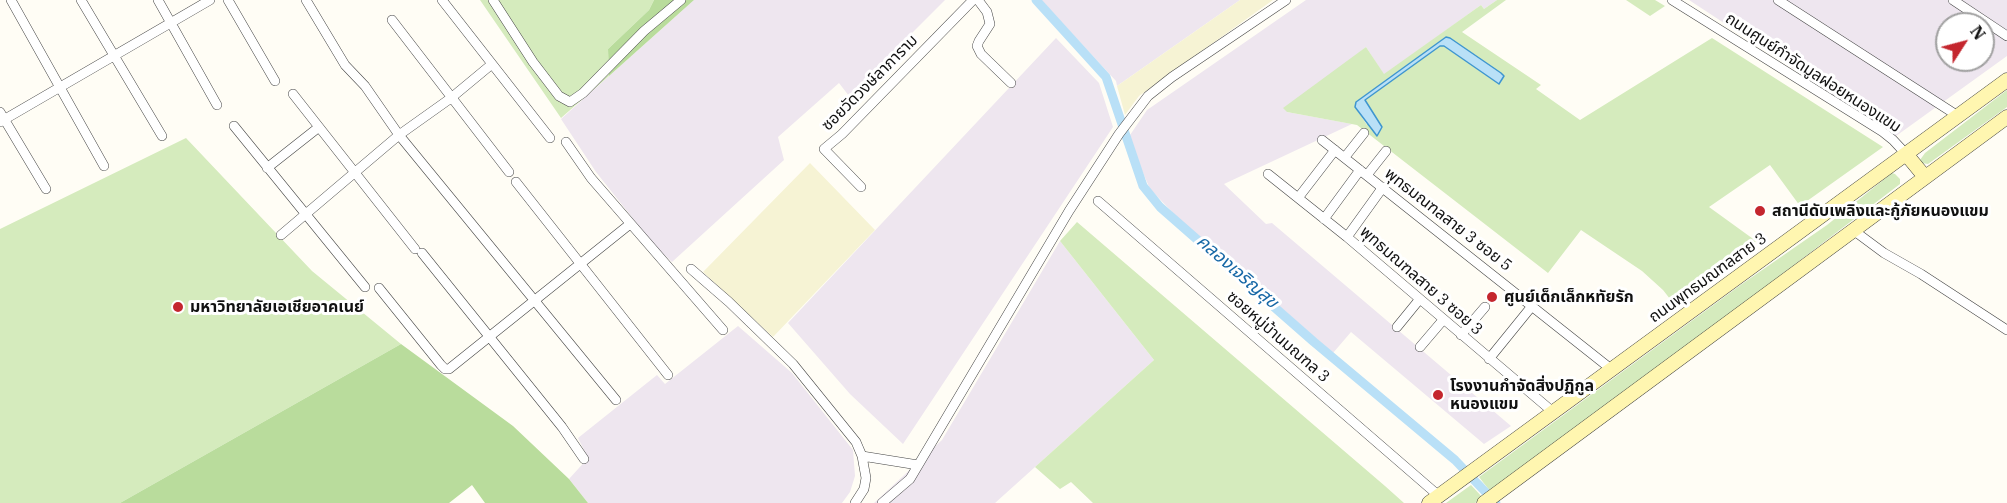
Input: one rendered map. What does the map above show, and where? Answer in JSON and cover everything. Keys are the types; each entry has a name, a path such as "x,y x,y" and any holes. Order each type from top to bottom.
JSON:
{"main road":[{"name":"ถนนพุทธมณฑลสาย 3","path":"1434,499 2007,80"},
{"path":"1487,501 2007,117"},
{"path":"1906,154 1925,177"}],"street":[{"path":"11,0 104,166"},
{"path":"81,0 162,136"},
{"path":"158,0 217,105"},
{"path":"46,189 1,118 60,87 210,0"},
{"path":"228,0 275,81"},
{"path":"442,0 550,138"},
{"path":"493,0 533,62 559,96 570,102 583,93 645,31 681,0"},
{"path":"975,0 987,12 990,24 979,41 981,54 1011,83"},
{"name":"ซอยวัดวงษ์ลาภาราม","path":"861,187 824,149 842,134 975,0"},
{"path":"882,503 910,479 1069,211 1119,134 1148,96 1162,84 1286,0"},
{"name":"ถนนศูนย์กำจัดมูลฝอยหนองแขม","path":"1672,0 1883,132 1906,154"},
{"path":"1778,0 1958,116"},
{"path":"1953,0 1971,12"},
{"path":"310,1 345,65 365,86 399,135 616,400"},
{"path":"392,20 509,172"},
{"path":"281,236 399,135 451,98 492,64"},
{"path":"293,93 562,427 584,459"},
{"path":"234,126 365,287"},
{"path":"267,168 319,127"},
{"path":"1345,158 1364,133"},
{"name":"พุทธมณฑลสาย 3 ซอย 5","path":"1322,140 1611,369"},
{"path":"566,142 591,178 723,330"},
{"path":"1298,198 1335,150"},
{"path":"1324,219 1386,150"},
{"name":"พุทธมณฑลสาย 3 ซอย 3","path":"1268,174 1347,237 1553,412"},
{"path":"516,182 668,375"},
{"path":"1347,237 1383,187"},
{"name":"ซอยหมู่บ้านมณฑล 3","path":"1098,201 1434,499"},
{"path":"379,288 445,369 449,369 630,224"},
{"path":"1853,230 1884,253 1921,274 2007,330"},
{"path":"691,269 793,364 856,442 862,456 866,478 864,489 855,503"},
{"path":"1397,327 1419,300"},
{"path":"1489,359 1532,306"},
{"path":"1461,335 1485,307"},
{"path":"1420,347 1443,320"},
{"path":"862,456 918,465"}],"shaded area":[{"path":"694,0 945,0 849,96 839,83 778,137 784,160 672,262 654,245 596,172 561,119"},
{"path":"1041,0 1240,0 1117,86 1116,81"},
{"path":"1240,0 1273,0 1139,96 1125,115 1117,86"},
{"path":"1306,0 1497,0 1484,9 1481,5 1384,75 1366,47 1287,112 1352,124 1224,184 1266,224 1272,223 1511,426 1484,444 1351,332 1333,353 1183,223 1150,189 1128,138 1147,110"},
{"path":"1689,0 2007,0 2007,56 1995,65 1995,12 1935,12 1935,72 1985,72 1896,136"},
{"path":"1056,38 1099,83 1113,127 903,444 850,394 788,323"},
{"path":"810,163 875,230 773,337 703,272"},
{"path":"1060,241 1154,360 995,503 874,503 942,440"},
{"path":"738,326 792,373 853,450 855,476 850,492 842,503 588,503 569,479 588,458 578,438 657,375 665,384"}],"green space":[{"path":"480,0 654,0 649,10 608,49 609,76 561,118"},
{"path":"654,0 694,0 609,76 608,49 649,10"},
{"path":"1497,0 1506,0 1462,32 1541,85 1536,89 1580,120 1712,38 1883,147 1800,206 1770,165 1709,207 1756,241 1674,304 1663,290 1642,271 1581,230 1548,273 1357,125 1287,112 1283,108 1366,47 1384,74 1481,5 1484,9","holes":["1446,37 1504,76 1500,84 1444,46 1440,46 1364,100 1367,125 1355,107 1356,102"]},
{"path":"1626,0 1655,0 1665,6 1650,16"},
{"path":"2007,90 2007,107 1928,164 1922,163 1920,160 1925,153"},
{"name":"มหาวิทยาลัยเอเชียอาคเนย์","path":"186,138 312,271 401,344 120,503 0,503 0,229"},
{"path":"1892,173 1900,179 1900,184 1490,491 1479,477 1742,284 1827,225"},
{"path":"1077,222 1404,503 1093,503 1071,482 1060,489 1035,467 1154,360 1060,241"},
{"path":"401,344 513,426 569,479 588,503 485,503 472,485 449,503 120,503"},
{"path":"1471,485 1483,498 1475,503 1446,503"}],"water":[{"path":"1446,37 1501,73 1504,76 1499,84 1444,46 1440,46 1365,100 1382,127 1377,136 1355,107 1356,102"}],"waterway":[{"name":"คลองเจริญสุข","path":"1036,0 1106,77 1143,186 1160,207 1314,342 1455,460 1496,503"}],"place":[{"name":"สถานีดับเพลิงและกู้ภัยหนองแขม","path":"1760,211"},
{"name":"ศูนย์เด็กเล็กหทัยรัก","path":"1492,297"},
{"name":"มหาวิทยาลัยเอเชียอาคเนย์","path":"178,307"},
{"name":"โรงงานกำจัดสิ่งปฏิกูล หนองแขม","path":"1438,395"}]}
